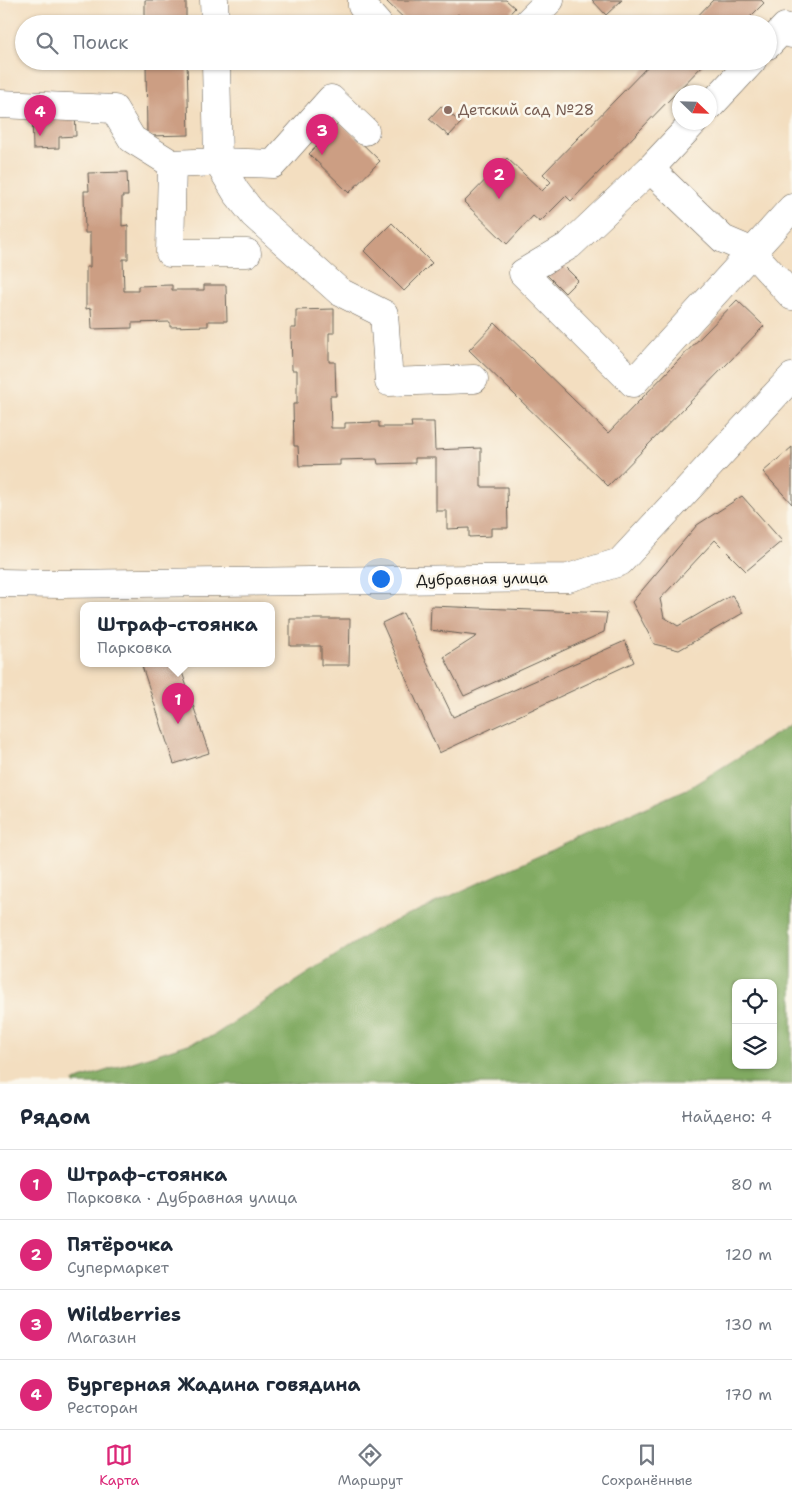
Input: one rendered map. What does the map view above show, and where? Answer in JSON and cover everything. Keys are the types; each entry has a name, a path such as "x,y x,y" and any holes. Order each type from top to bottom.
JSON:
{"street":[{"path":"214,0 215,15"},
{"path":"362,0 362,6 370,15"},
{"path":"535,15 550,0"},
{"path":"777,35 785,27 792,34"},
{"path":"216,70 218,162 236,192 254,215 340,292 384,314 389,382 474,379"},
{"path":"717,98 744,70"},
{"path":"0,104 114,109 132,139 172,164 218,162 272,164 331,99 365,131"},
{"path":"687,130 650,169 570,245 522,272 633,383 792,208"},
{"path":"172,164 170,252 247,253"},
{"path":"650,169 723,239 751,252 792,296"},
{"name":"Дубравная улица","path":"0,583 59,584 568,578 620,562 792,378"}],"green space":[{"path":"792,724 792,1084 74,1084 74,1081 213,1036 373,931 689,788"}],"building":[{"path":"145,0 186,0 186,15 145,15"},
{"path":"389,0 506,0 515,8 508,15 401,15 387,2"},
{"path":"592,0 622,0 606,15"},
{"path":"713,0 761,0 764,3 752,15 699,15"},
{"path":"146,70 187,70 189,135 147,136"},
{"path":"644,70 698,70 684,85 672,85 672,97 571,201 566,196 540,222 533,216 507,244 464,202 507,158 542,191 551,182 543,174"},
{"path":"441,106 461,123 449,136 429,119"},
{"path":"75,109 76,136 59,137 59,148 33,149 32,110"},
{"path":"340,122 380,161 349,193 309,154"},
{"path":"127,172 128,196 122,196 122,226 128,225 128,259 123,259 124,291 138,291 138,286 172,285 172,290 204,290 204,285 226,285 227,321 208,321 208,326 170,327 170,322 132,323 132,328 92,329 91,308 86,309 86,267 90,267 90,233 85,233 84,191 89,191 88,173"},
{"path":"392,223 432,263 404,291 364,251"},
{"path":"558,260 578,280 565,293 545,273"},
{"path":"737,300 764,326 608,486 469,350 495,323 608,433"},
{"path":"334,309 334,333 329,333 329,362 335,362 336,396 330,396 331,428 345,428 345,423 379,422 379,427 412,427 411,422 434,422 435,450 481,448 481,487 507,487 508,528 491,528 491,536 469,537 469,528 447,529 447,511 436,511 436,458 415,458 415,463 378,464 377,459 340,460 340,465 299,466 298,446 294,446 293,404 297,404 297,370 292,370 291,328 296,328 296,310"},
{"path":"792,447 792,504 763,472"},
{"path":"742,496 782,541 746,571 715,540 660,599 664,617 678,626 732,595 743,613 679,650 654,644 632,602 697,525"},
{"path":"431,606 607,613 604,632 464,696 444,657 477,636 430,630"},
{"path":"403,613 453,717 625,641 634,662 439,753 382,623"},
{"path":"290,619 350,619 349,665 321,665 321,646 290,646"},
{"path":"142,667 180,667 209,753 174,764"}],"place":[{"name":"Детский сад №28","path":"448,110"},
{"name":"Бургерная Жадина говядина","path":"40,136"},
{"name":"Wildberries","path":"322,155"},
{"name":"Пятёрочка","path":"499,199"},
{"name":"Штраф-стоянка","path":"178,724"}]}
